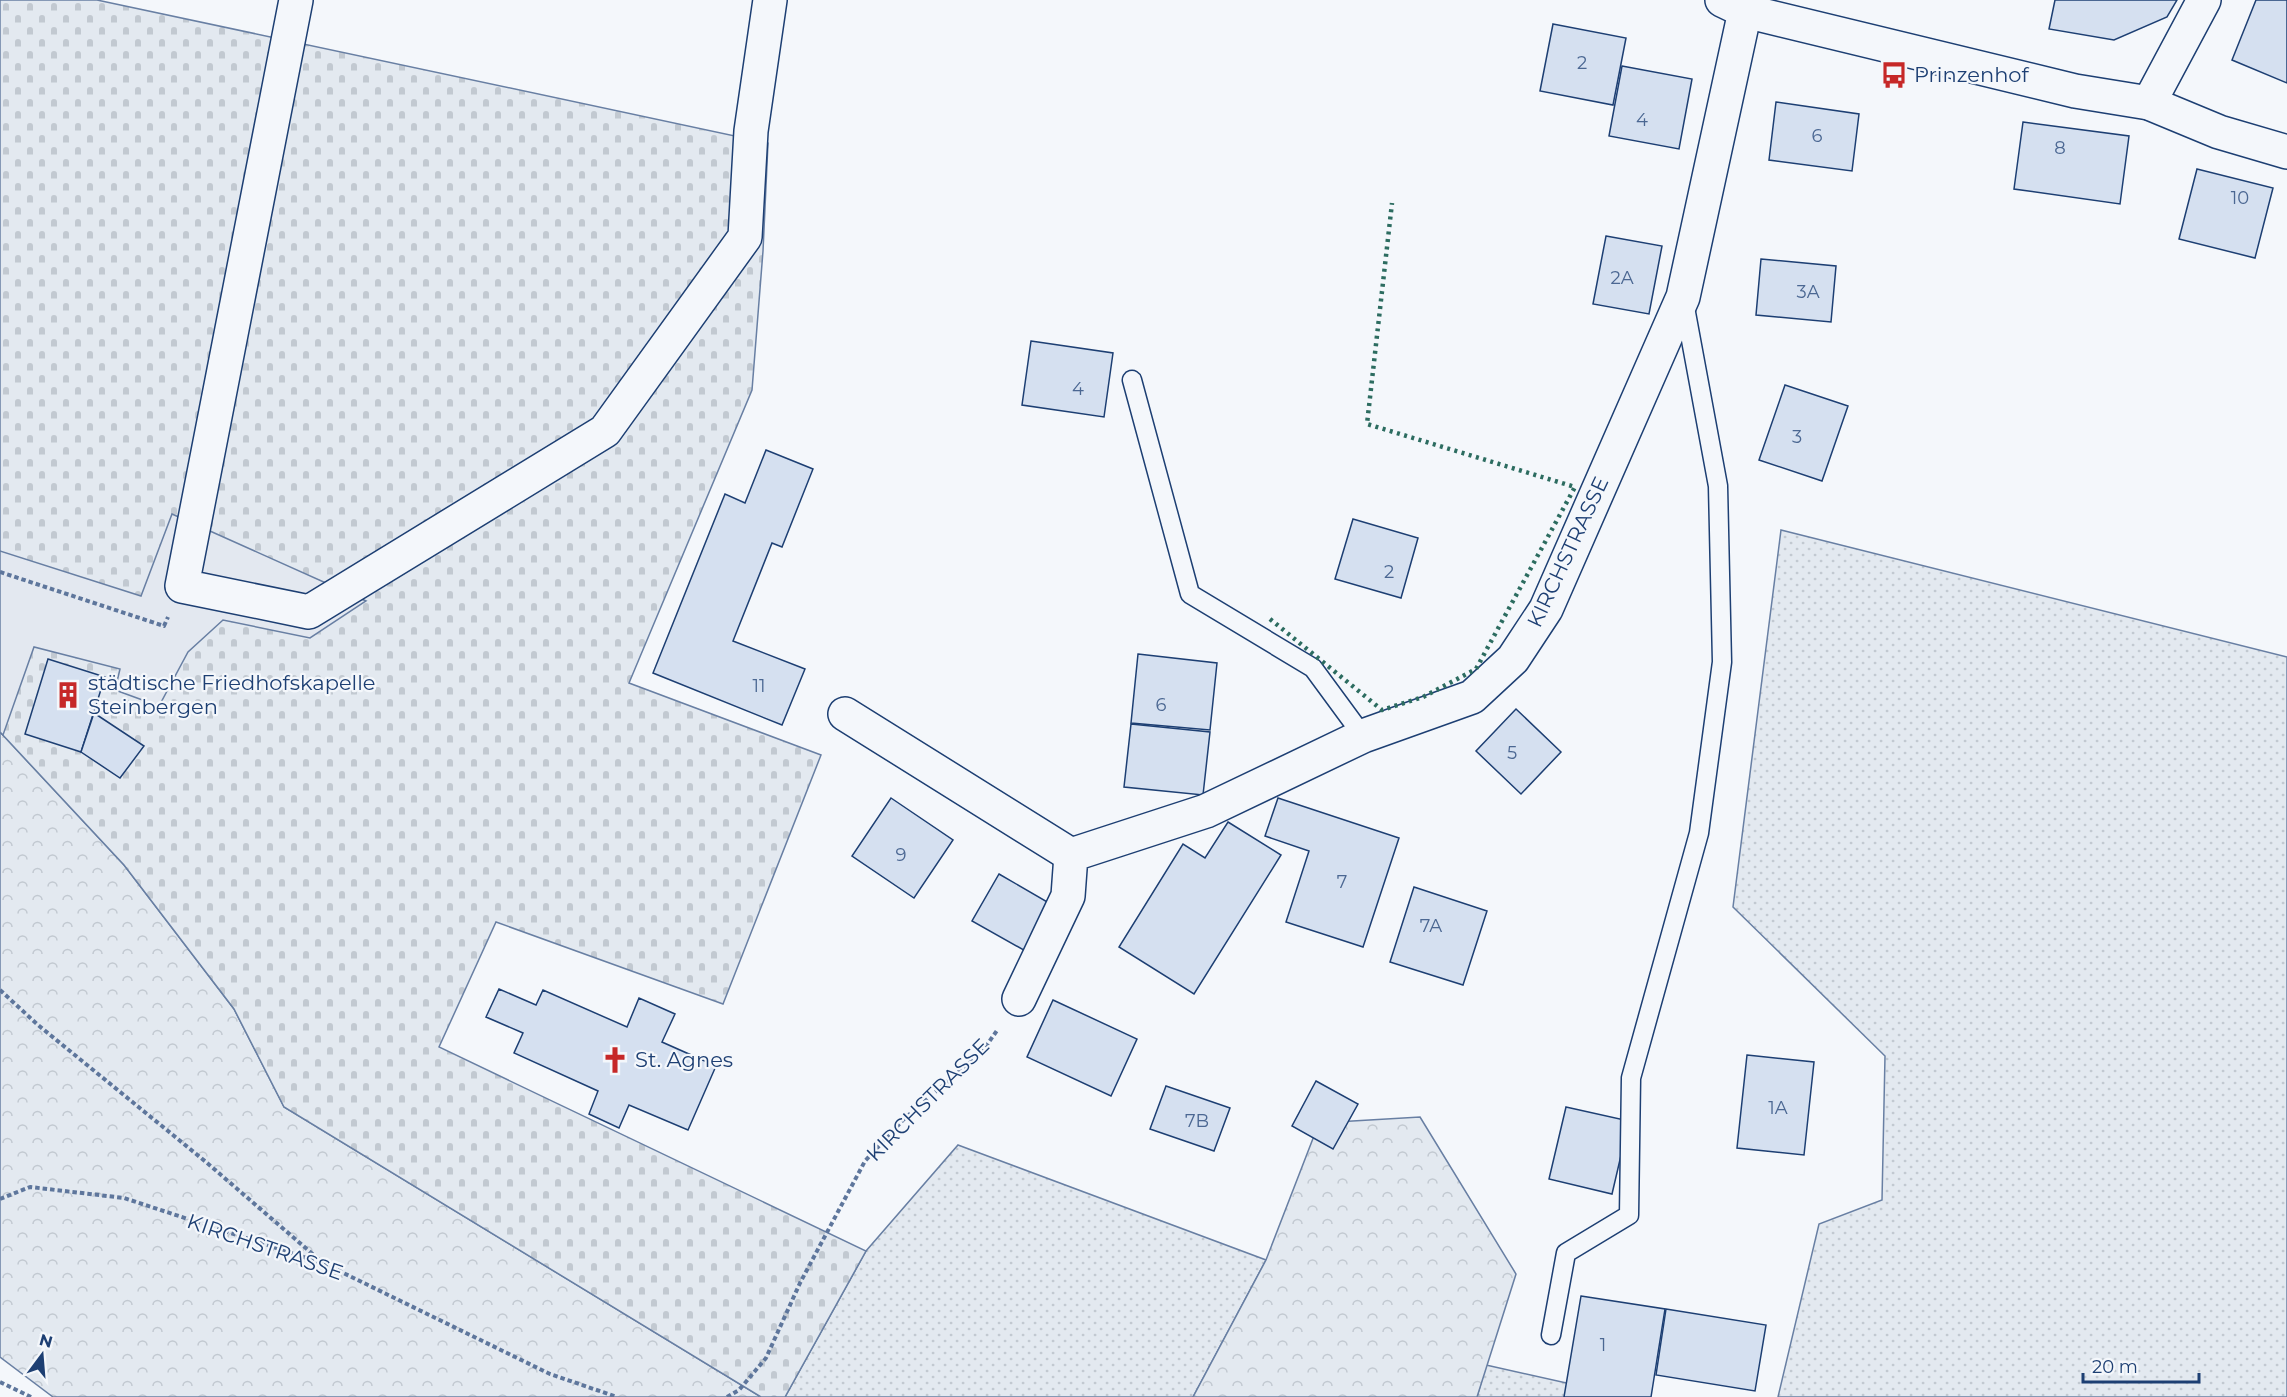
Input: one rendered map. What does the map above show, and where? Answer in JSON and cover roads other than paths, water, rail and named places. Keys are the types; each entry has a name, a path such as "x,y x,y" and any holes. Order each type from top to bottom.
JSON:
{"street":[{"path":"296,0 182,586 309,612 605,431 745,237 751,131 770,0"},
{"path":"2149,103 2204,0"},
{"path":"1734,5 2075,91 2149,103 2219,132 2287,152"},
{"name":"KIRCHSTRASSE","path":"1071,855 1206,811 1363,736 1472,697 1513,659 1546,609 1683,297 1734,5"},
{"path":"845,714 1071,855 1068,896 1019,999"}],"lane":[{"path":"1551,1335 1566,1253 1629,1215 1631,1078 1699,833 1722,662 1718,486 1683,297"},
{"path":"1132,380 1190,594 1313,668 1363,736"}],"place":[{"name":"Prinzenhof","path":"1894,75"},
{"name":"städtische Friedhofskapelle Steinbergen","path":"68,695"},
{"name":"St. Agnes","path":"615,1060"}]}
